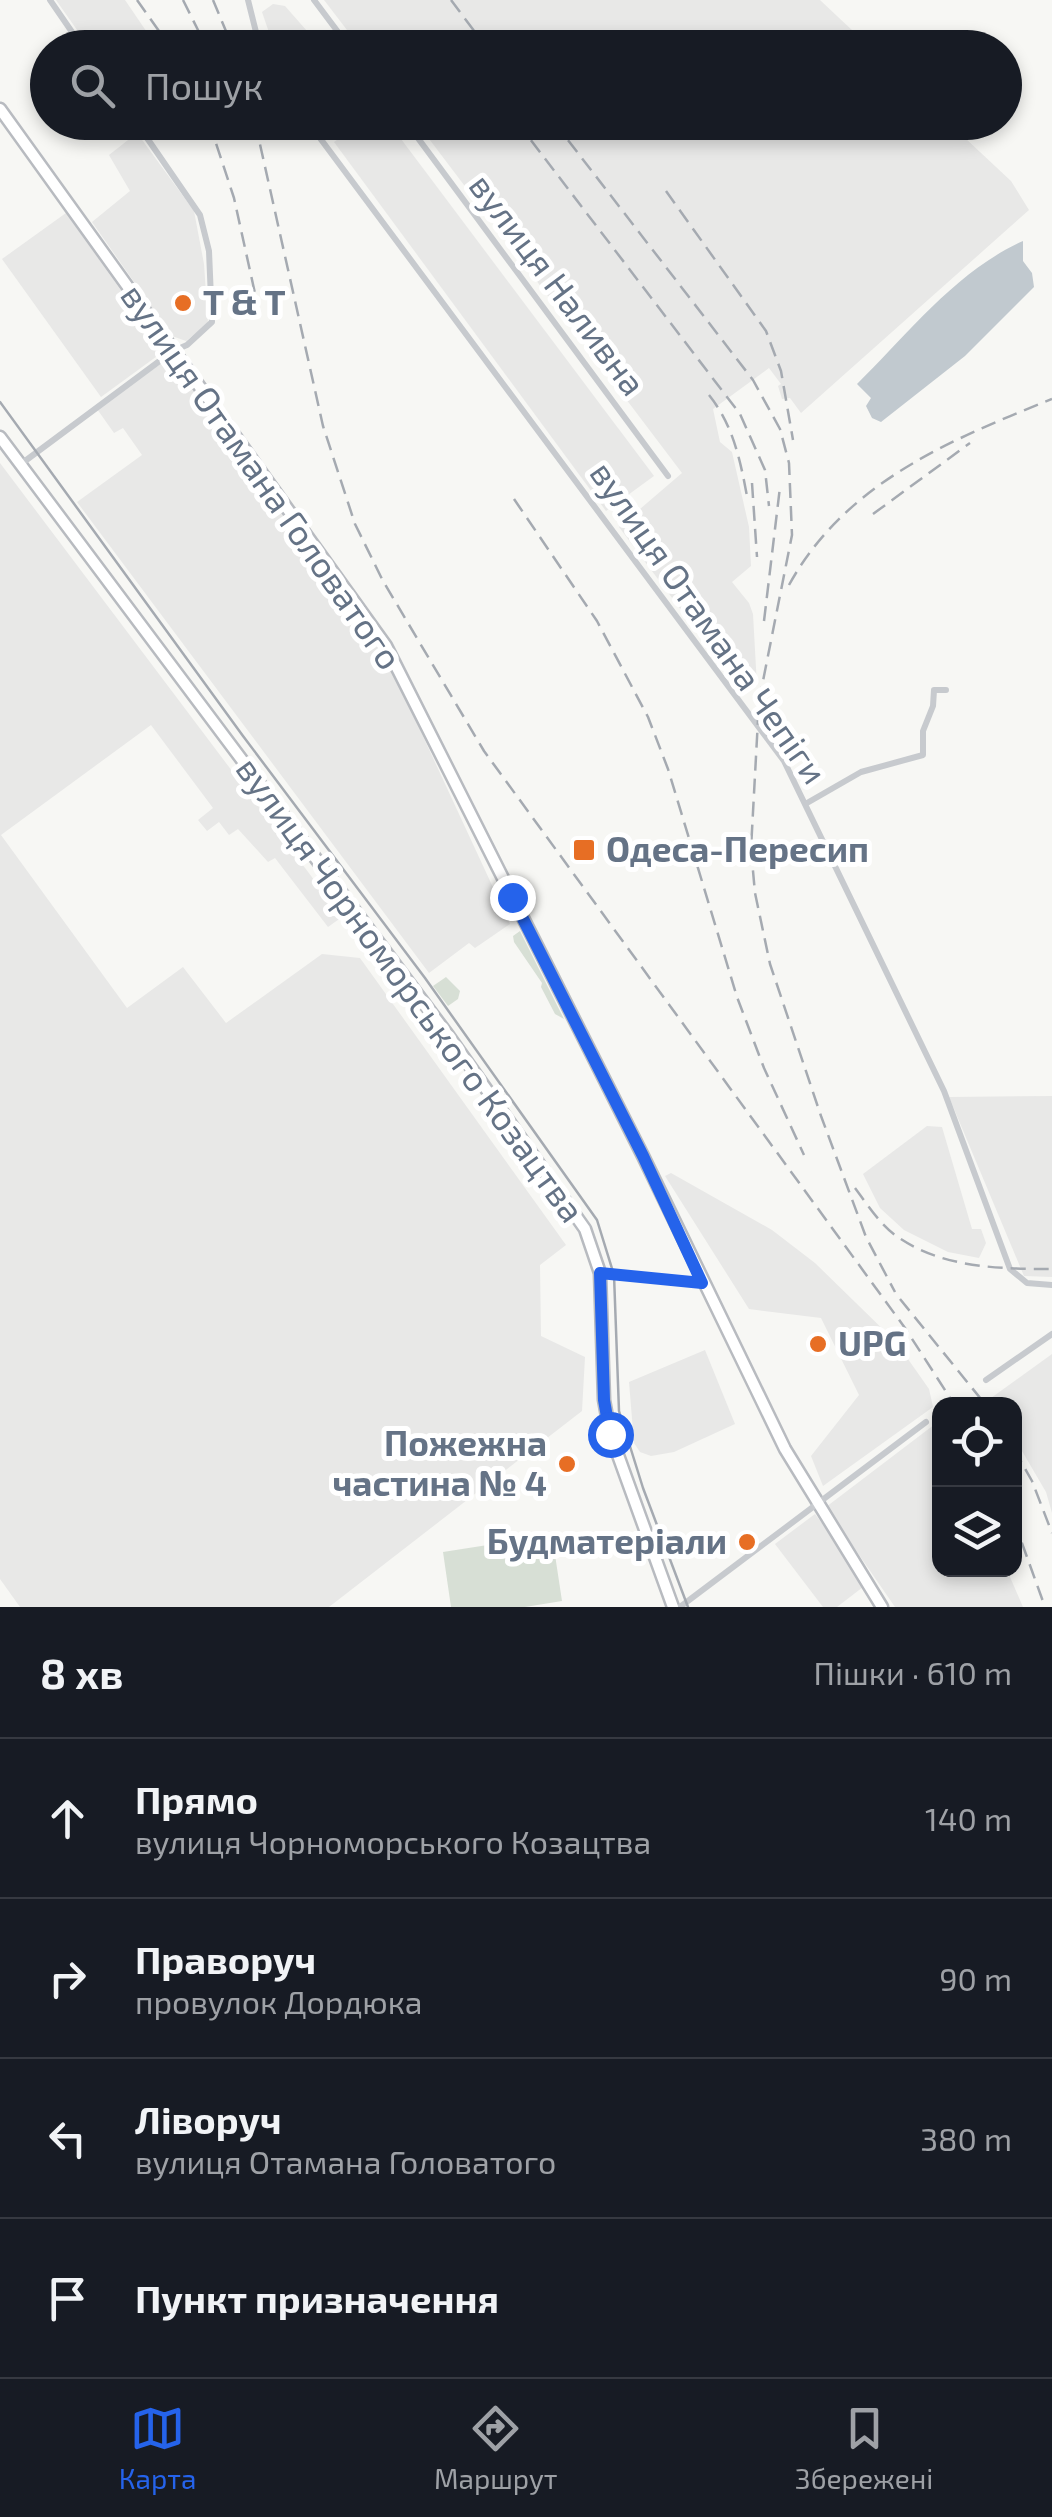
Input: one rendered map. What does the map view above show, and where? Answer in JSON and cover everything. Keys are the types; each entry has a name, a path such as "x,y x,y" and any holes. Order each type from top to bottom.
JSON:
{"main road":[{"name":"вулиця Отамана Головатого","path":"0,109 386,646 643,1156 785,1450 882,1607"},
{"name":"вулиця Чорноморського Козацтва","path":"0,437 459,1051 576,1215 600,1273 604,1400 610,1434 677,1607"}],"street":[{"path":"50,0 71,30"},
{"path":"248,0 256,30"},
{"path":"314,0 336,30"},
{"path":"21,464 173,350 187,345 212,322 209,251 195,205 149,140"},
{"name":"вулиця Отамана Чепіги","path":"321,140 784,760 944,1091 1010,1269 1027,1284 1052,1285"},
{"name":"вулиця Наливна","path":"419,140 668,476"},
{"path":"807,803 861,772 924,754 923,731 934,706 934,690 946,690"},
{"path":"600,1273 702,1283"},
{"path":"986,1380 1052,1334"},
{"path":"677,1607 926,1422"}],"shaded area":[{"path":"56,0 125,0 145,30 77,30"},
{"path":"324,0 820,0 852,30 347,30"},
{"path":"273,4 285,6 306,30 268,30 262,12"},
{"path":"128,140 142,140 194,211 204,264 208,323 186,341 172,336 92,222 130,191 109,155"},
{"path":"402,140 654,476 606,511 334,142"},
{"path":"430,140 967,140 1011,181 1029,210 801,413 790,398 782,399 778,386 781,384 769,368 713,409 720,442 732,452 749,527 751,566 732,582 753,614 757,686 738,686 619,527 682,473"},
{"path":"66,213 164,351 101,397 2,259"},
{"path":"1023,241 1023,261 1032,273 1034,287 965,356 881,422 872,418 866,406 871,398 857,384 954,287"},
{"path":"169,358 245,458 389,663 510,924 475,948 469,943 429,973 77,502 142,455 123,428 114,433 97,409"},
{"path":"0,463 342,917 328,927 275,858 268,862 238,829 229,835 219,822 207,831 198,820 213,808 151,725 1,835 127,1008 183,967 226,1023 322,954 360,958 566,1245 540,1265 541,1336 585,1357 582,1411 329,1607 20,1607 0,1579"},
{"path":"520,931 564,1019 555,1014 542,983 514,942 513,936"},
{"path":"446,977 460,991 458,999 448,1006 433,986"},
{"path":"1052,1096 1052,1277 1024,1276 949,1097"},
{"path":"927,1126 942,1127 972,1229 981,1229 986,1243 979,1258 948,1252 904,1230 880,1208 863,1174"},
{"path":"671,1173 772,1230 815,1263 896,1342 929,1389 932,1408 823,1486 811,1456 859,1395 821,1318 749,1309 665,1176"},
{"path":"705,1350 735,1424 674,1452 651,1456 640,1452 634,1443 629,1382"},
{"path":"1052,1354 1052,1513 1046,1492 1022,1451 1022,1397 992,1397"},
{"path":"932,1426 932,1577 1010,1577 1023,1607 895,1607 826,1507"},
{"path":"815,1514 857,1570 863,1587 837,1607 823,1607 775,1544"},
{"path":"552,1535 562,1601 525,1607 451,1607 443,1552"}],"tram line":[{"path":"0,402 425,978 597,1220 614,1275 619,1411 688,1607"}],"railway":[{"path":"137,0 158,30"},
{"path":"183,0 198,30"},
{"path":"213,0 226,30"},
{"path":"451,0 474,30"},
{"path":"215,140 234,198 256,298"},
{"path":"259,140 323,426 355,524 383,581 484,751 905,1328 949,1397"},
{"path":"531,140 740,414 765,470 769,506"},
{"path":"568,140 753,380 780,429 789,463 792,535 759,701 751,849 755,893 770,964 821,1116 866,1237 895,1292"},
{"path":"666,191 766,331 781,371 793,440"},
{"path":"709,395 730,430 747,496"},
{"path":"789,585 812,549 870,492 939,449 1052,399"},
{"path":"873,514 970,443"},
{"path":"752,483 757,557"},
{"path":"764,621 780,487"},
{"path":"514,499 597,621 648,717 668,769 737,997 804,1155"},
{"path":"855,1188 889,1230 931,1254 991,1267 1052,1269"},
{"path":"900,1299 979,1397"},
{"path":"1022,1463 1052,1533"},
{"path":"1022,1543 1045,1607"}],"place":[{"name":"T & T","path":"183,303"},
{"name":"Одеса-Пересип","path":"584,850"},
{"name":"UPG","path":"818,1344"},
{"name":"Пожежна частина № 4","path":"567,1464"},
{"name":"Будматеріали","path":"747,1542"}],"route":[{"path":"512,897 643,1156 702,1283 600,1273 604,1400 610,1434"}]}
